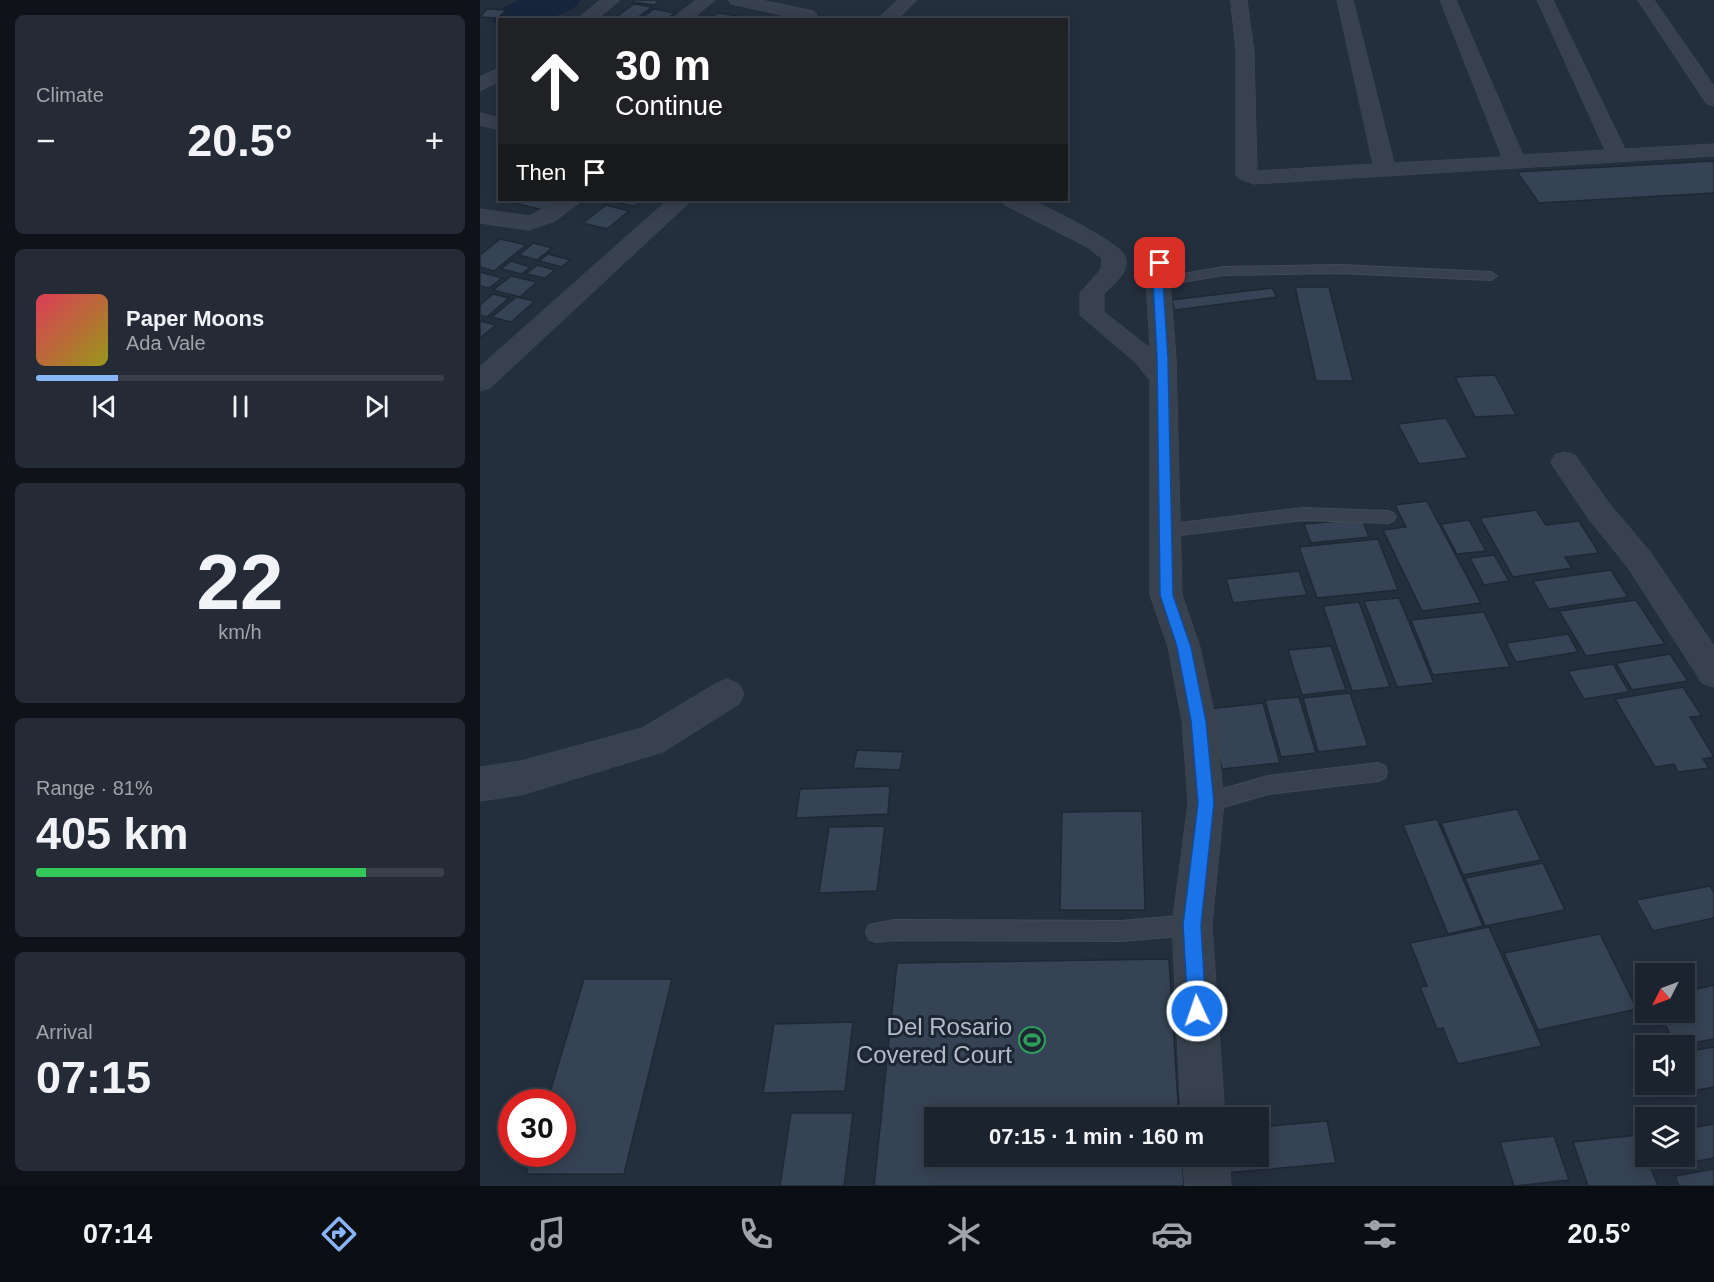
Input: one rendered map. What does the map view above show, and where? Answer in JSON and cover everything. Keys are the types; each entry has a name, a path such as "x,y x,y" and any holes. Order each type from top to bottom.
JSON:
{"street":[{"path":"587,18 612,0"},
{"path":"682,18 707,0"},
{"path":"737,0 808,14"},
{"path":"888,18 908,0"},
{"path":"1239,0 1245,52 1247,175 1254,178 1714,150"},
{"path":"1345,0 1385,171"},
{"path":"1448,0 1515,162"},
{"path":"1545,0 1617,155"},
{"path":"1646,0 1714,100"},
{"path":"480,85 498,74"},
{"path":"480,102 483,103 485,110 480,118 498,123"},
{"path":"480,216 525,226 547,219 571,201"},
{"path":"480,382 680,201"},
{"path":"1015,201 1097,243 1114,257 1113,271 1092,293 1092,315 1146,358 1163,379"},
{"path":"1158,282 1163,379 1166,595 1184,647 1199,721 1206,803 1192,925 1202,1107"},
{"path":"1565,462 1598,510 1640,561 1714,674"},
{"path":"480,784 521,778 651,741 727,694"},
{"path":"1207,1167 1208,1186"}],"lane":[{"path":"1162,243 1158,282 1224,271 1339,269 1491,276"},
{"path":"1164,531 1303,514 1388,517"},
{"path":"1206,803 1268,785 1378,772"},
{"path":"876,932 894,930 1121,931 1192,925"}],"building":[{"path":"660,0 654,5 633,2"},
{"path":"634,4 652,7 637,18 616,17"},
{"path":"487,9 506,10 498,18 480,17"},
{"path":"654,9 675,13 668,18 642,18"},
{"path":"718,13 738,16 736,18 711,18"},
{"path":"1714,161 1714,193 1539,203 1517,172"},
{"path":"513,201 555,201 543,210 511,202"},
{"path":"614,201 641,201 635,206"},
{"path":"606,205 629,211 607,229 583,223"},
{"path":"500,239 526,245 494,271 480,267 480,255"},
{"path":"533,243 552,248 537,260 519,255"},
{"path":"548,254 570,260 562,267 539,261"},
{"path":"511,261 530,267 522,274 501,269"},
{"path":"537,265 555,270 545,278 526,274"},
{"path":"480,272 502,278 489,288 480,286"},
{"path":"511,276 537,282 520,297 493,290"},
{"path":"1295,287 1329,287 1353,381 1316,381"},
{"path":"1272,288 1277,297 1175,310 1171,300"},
{"path":"493,294 509,298 487,317 480,315 480,305"},
{"path":"516,297 535,301 511,322 492,317"},
{"path":"480,321 496,325 480,338"},
{"path":"1495,375 1516,415 1475,417 1455,377"},
{"path":"1446,418 1468,458 1419,464 1398,424"},
{"path":"1427,501 1481,603 1422,611 1383,530 1406,527 1395,505"},
{"path":"1536,510 1546,525 1579,521 1599,553 1565,557 1572,568 1513,577 1480,518"},
{"path":"1362,519 1369,537 1311,543 1304,524"},
{"path":"1469,520 1486,551 1457,554 1441,524"},
{"path":"1378,539 1398,590 1317,598 1299,547"},
{"path":"1494,555 1509,581 1484,585 1470,558"},
{"path":"1611,570 1628,597 1549,609 1533,581"},
{"path":"1299,571 1307,595 1233,603 1226,579"},
{"path":"1399,598 1434,683 1397,687 1364,601"},
{"path":"1636,600 1665,644 1586,656 1559,611"},
{"path":"1359,602 1390,687 1352,691 1323,606"},
{"path":"1484,612 1510,667 1433,675 1411,620"},
{"path":"1568,634 1578,652 1516,662 1506,643"},
{"path":"1331,646 1346,690 1302,695 1288,650"},
{"path":"1670,654 1688,681 1632,690 1616,663"},
{"path":"1613,664 1629,692 1584,699 1568,671"},
{"path":"1683,687 1702,716 1690,717 1714,757 1703,759 1709,768 1678,772 1674,764 1655,767 1615,699"},
{"path":"1350,693 1368,746 1318,752 1303,698"},
{"path":"1299,697 1316,753 1281,757 1265,700"},
{"path":"1263,703 1280,763 1222,769 1208,709"},
{"path":"857,750 903,752 900,770 853,768"},
{"path":"890,786 888,814 796,818 800,789"},
{"path":"1517,809 1541,860 1463,875 1441,823"},
{"path":"1142,811 1145,910 1060,910 1062,812"},
{"path":"1437,819 1483,926 1448,934 1403,825"},
{"path":"885,826 877,891 819,893 829,827"},
{"path":"1543,863 1565,910 1485,926 1465,878"},
{"path":"1710,886 1714,893 1714,918 1653,931 1636,900"},
{"path":"1489,927 1542,1046 1458,1064 1443,1028 1437,1029 1420,987 1427,986 1410,943"},
{"path":"1600,934 1635,1005 1635,1009 1538,1030 1504,953"},
{"name":"Del Rosario Covered Court","path":"1169,959 1178,1107 924,1107 924,1167 1183,1167 1184,1186 874,1186 897,963"},
{"path":"584,979 672,979 624,1174 526,1174 528,1167 576,1167 576,1089 551,1089"},
{"path":"1714,985 1714,1039 1695,1042 1695,1035 1670,1035 1664,1023 1695,1023 1695,989"},
{"path":"853,1022 845,1091 763,1093 774,1024"},
{"path":"1714,1047 1714,1087 1695,1091 1695,1050"},
{"path":"791,1113 853,1113 844,1186 780,1186"},
{"path":"1327,1121 1336,1163 1225,1173 1224,1167 1269,1167 1269,1126"},
{"path":"1714,1124 1714,1158 1695,1162 1695,1127"},
{"path":"1635,1135 1635,1167 1651,1167 1658,1186 1588,1186 1573,1142"},
{"path":"1554,1136 1569,1180 1514,1186 1500,1142"},
{"path":"1714,1169 1714,1186 1679,1186 1675,1176"}],"waterway":[{"path":"516,18 533,8 561,0"}],"place":[{"name":"Del Rosario Covered Court","path":"1032,1040"}],"route":[{"path":"1160,263 1158,282 1163,358 1166,595 1184,647 1199,721 1206,803 1192,925 1197,1011"}]}
